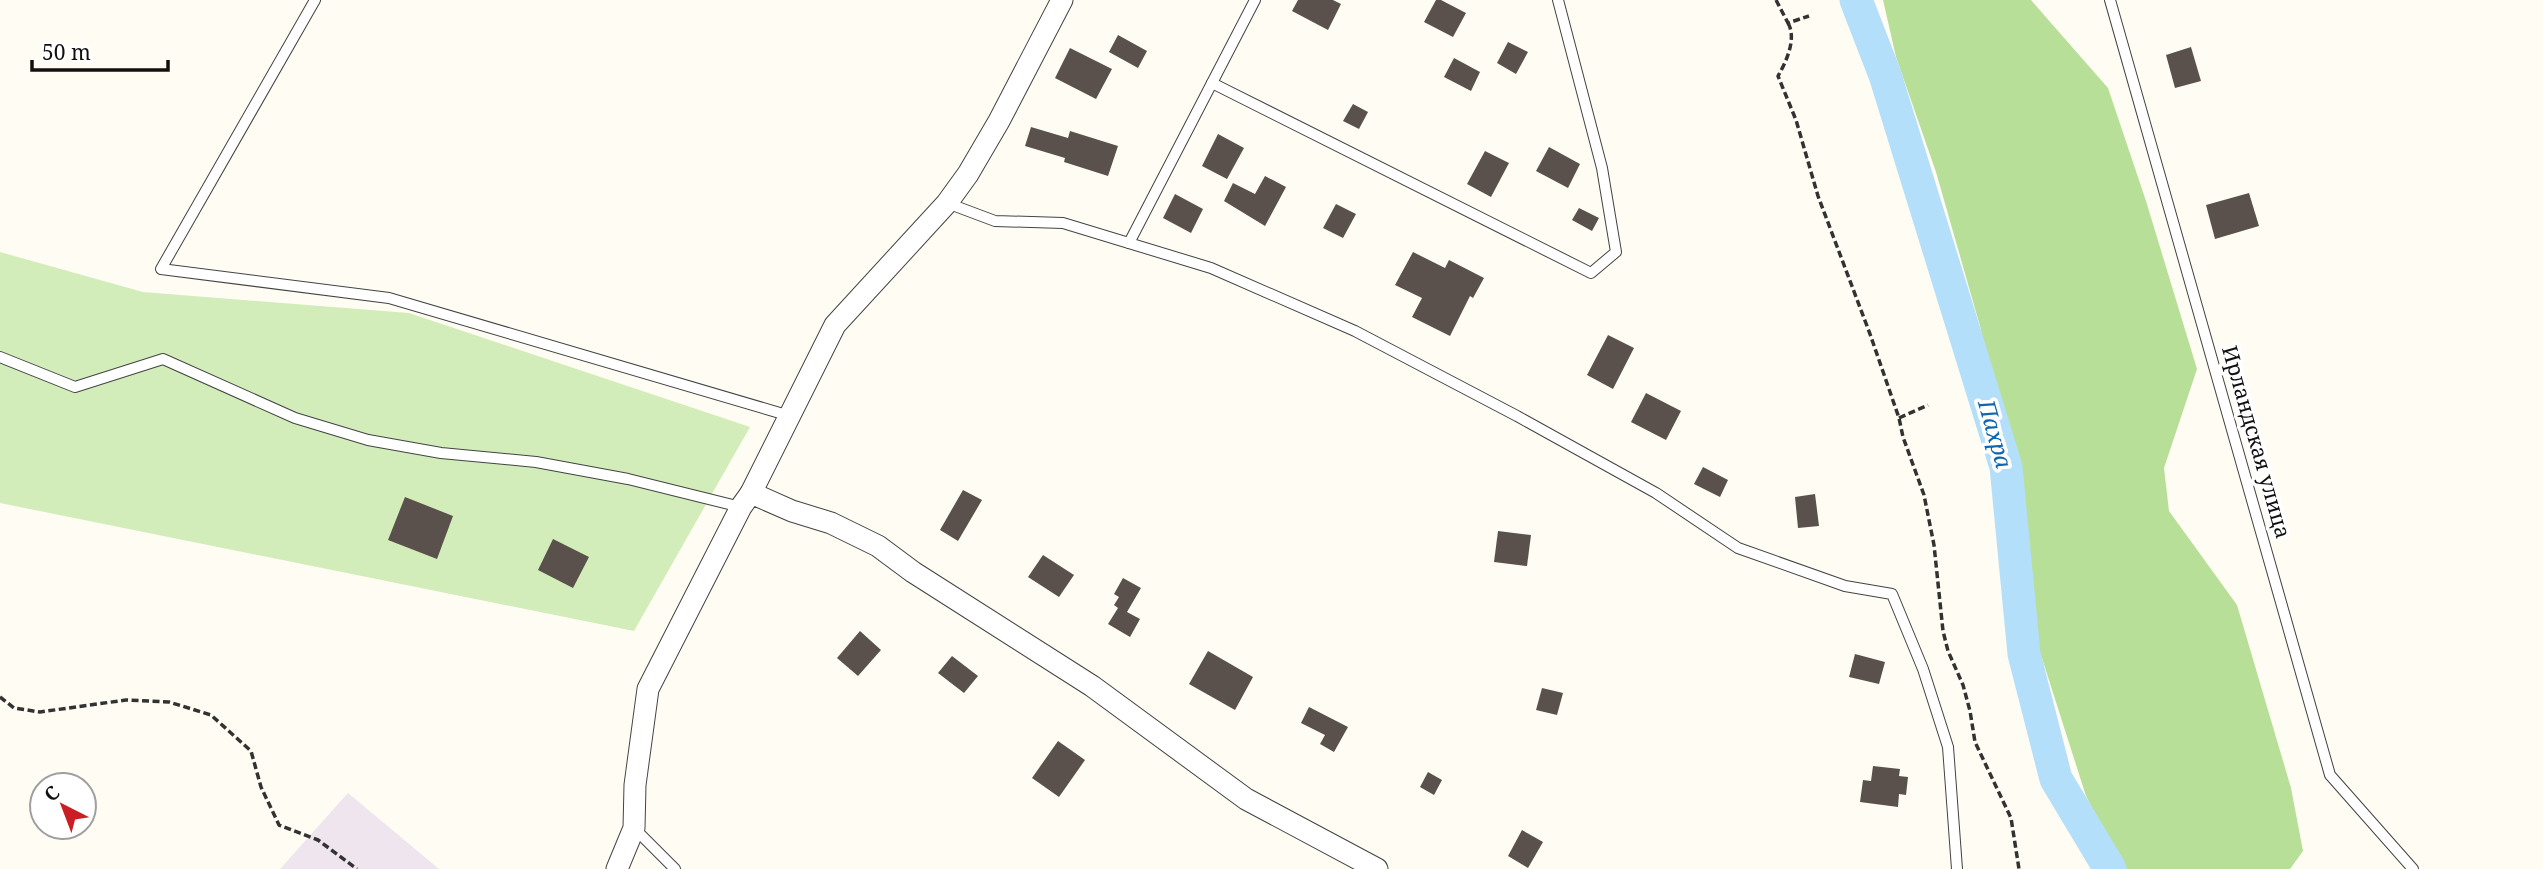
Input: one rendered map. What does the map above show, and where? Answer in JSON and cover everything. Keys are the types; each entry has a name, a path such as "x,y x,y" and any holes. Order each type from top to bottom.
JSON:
{"street":[{"path":"617,869 634,828 635,785 648,689 835,325 947,202 968,174 1062,0"},
{"path":"746,500 831,523 878,546 914,572 1092,685 1246,799 1377,869"}],"lane":[{"path":"315,0 161,269 389,298 790,416"},
{"path":"1129,243 1255,0"},
{"path":"1212,83 1591,272 1616,252 1602,168 1558,0"},
{"name":"Ирландская улица","path":"2114,3 2330,775 2413,869"},
{"path":"947,202 995,220 1063,223 1212,268 1355,331 1517,415 1656,493 1738,548 1845,586 1892,594 1923,669 1948,747 1957,869"},
{"path":"0,357 75,387 163,359 295,418 368,440 441,453 536,462 746,500"},
{"path":"634,828 675,869"}],"path":[{"path":"1776,0 1791,28 1788,58 1778,76 1782,91 1796,120 1818,196 1845,265 1924,495 1934,545 1943,631 1948,651 1963,685 1975,742 2011,818 2019,869"},
{"path":"1788,23 1809,16"},
{"path":"1899,418 1927,405"},
{"path":"0,697 13,708 40,712 126,700 169,702 211,715 251,751 261,788 279,825 318,840 357,869"}],"shaded area":[{"path":"348,793 439,869 280,869"}],"green space":[{"path":"1883,0 2031,0 2108,88 2146,201 2197,369 2164,468 2169,511 2237,605 2291,788 2303,851 2290,869 2116,869 2112,848 2086,796 2032,627 2026,540 1980,326 1936,172 1896,57"},
{"path":"0,252 143,292 409,313 750,427 634,631 0,503"}],"building":[{"path":"1298,0 1333,0 1341,4 1328,30 1292,11"},
{"path":"1436,0 1466,13 1453,37 1424,22"},
{"path":"1118,35 1147,51 1138,68 1109,52"},
{"path":"1508,42 1528,52 1516,74 1497,63"},
{"path":"2191,47 2201,81 2175,88 2166,55"},
{"path":"1070,48 1112,69 1096,99 1055,78"},
{"path":"1454,58 1480,72 1471,91 1444,77"},
{"path":"1353,104 1368,112 1359,129 1343,121"},
{"path":"1031,127 1068,138 1070,131 1118,146 1108,176 1064,162 1065,158 1025,146"},
{"path":"1218,134 1244,148 1227,179 1202,166"},
{"path":"1549,147 1580,164 1568,188 1536,171"},
{"path":"1485,151 1509,163 1491,197 1467,184"},
{"path":"1265,176 1286,187 1265,226 1224,201 1233,183 1255,194"},
{"path":"2249,193 2259,226 2215,239 2206,205"},
{"path":"1175,194 1203,209 1191,233 1163,218"},
{"path":"1336,204 1356,214 1343,238 1323,228"},
{"path":"1579,208 1599,218 1592,231 1572,220"},
{"path":"1413,252 1445,268 1449,260 1484,278 1473,298 1470,296 1450,336 1412,317 1422,298 1395,285"},
{"path":"1608,335 1634,348 1613,389 1587,375"},
{"path":"1646,393 1681,411 1666,440 1631,422"},
{"path":"1703,467 1728,480 1720,497 1694,484"},
{"path":"963,490 982,500 958,541 940,530"},
{"path":"1815,494 1819,526 1798,528 1795,497"},
{"path":"405,497 453,516 437,559 388,540"},
{"path":"1498,531 1531,535 1527,566 1494,562"},
{"path":"553,539 589,557 573,588 538,570"},
{"path":"1043,555 1074,575 1059,597 1028,577"},
{"path":"1123,578 1141,588 1127,612 1140,619 1130,637 1108,624 1118,608 1114,605 1119,597 1114,594"},
{"path":"860,631 881,650 858,676 837,658"},
{"path":"1208,651 1253,677 1235,710 1189,684"},
{"path":"1855,654 1885,662 1879,684 1849,677"},
{"path":"952,656 978,676 964,693 938,673"},
{"path":"1542,688 1563,693 1557,715 1536,710"},
{"path":"1309,707 1348,727 1334,752 1320,744 1325,735 1301,723"},
{"path":"1058,741 1085,760 1059,797 1032,778"},
{"path":"1873,766 1900,769 1899,776 1908,777 1906,795 1899,794 1898,807 1860,802 1863,780 1871,781"},
{"path":"1428,772 1442,780 1434,795 1420,787"},
{"path":"1522,830 1543,842 1528,868 1508,856"}],"waterway":[{"name":"Пахра","path":"1856,0 1885,75 2006,467 2024,654 2056,779 2110,869"}]}
